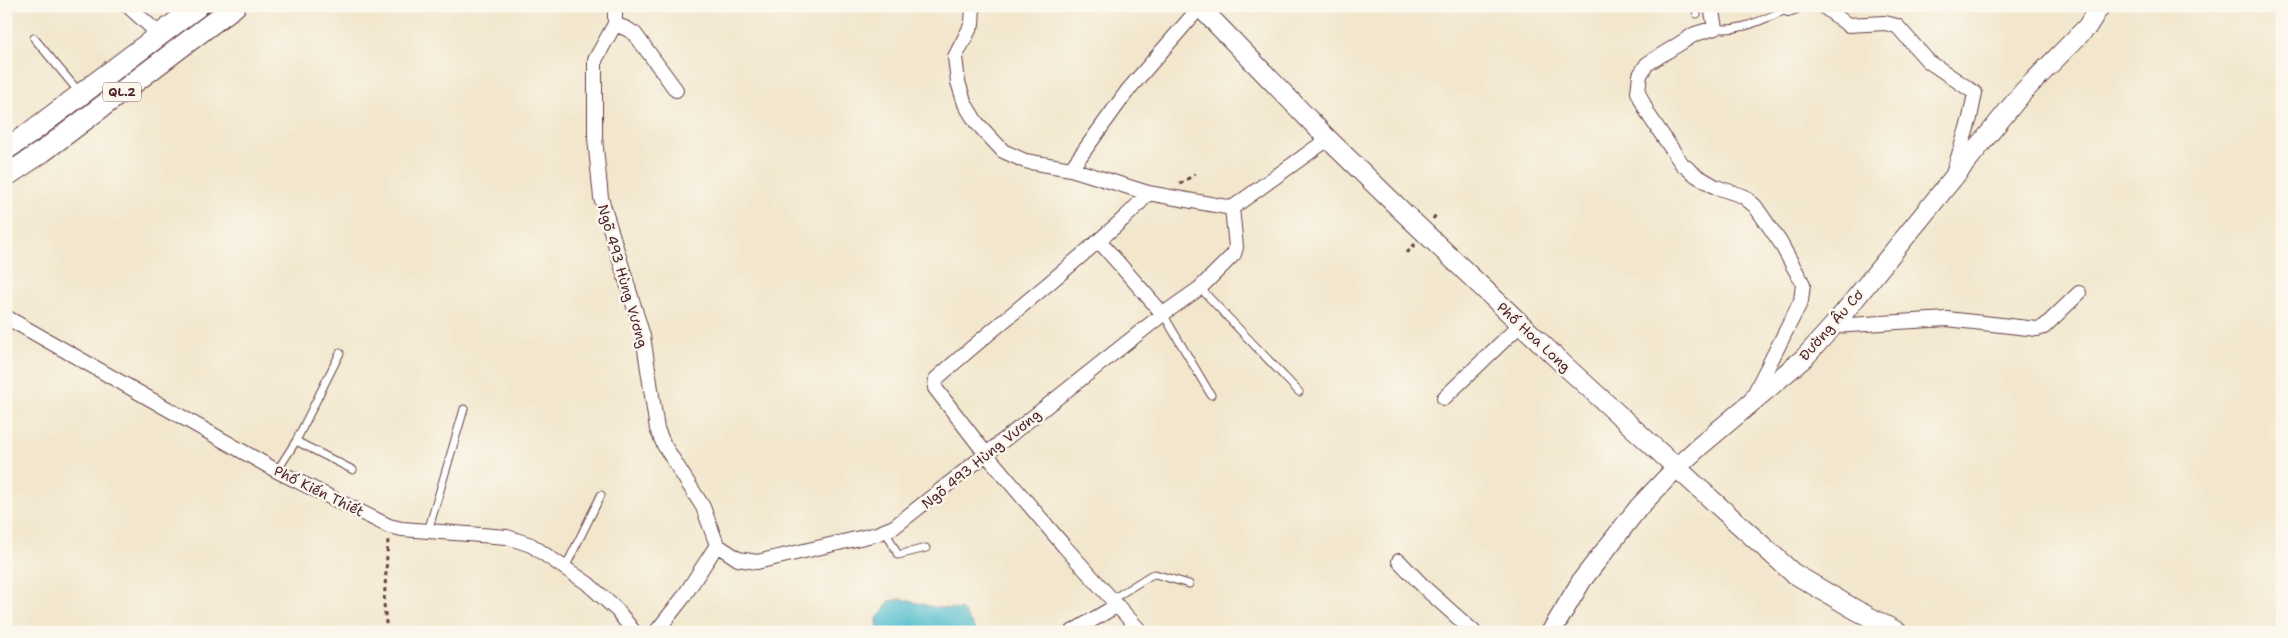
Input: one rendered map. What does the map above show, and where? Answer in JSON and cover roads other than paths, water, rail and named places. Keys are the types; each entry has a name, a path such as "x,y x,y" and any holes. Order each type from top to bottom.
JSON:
{"main road":[{"name":"QL.2","path":"6,149 198,6"},
{"name":"QL.2","path":"6,176 42,152 235,6"}],"street":[{"path":"128,6 160,35"},
{"name":"Ngõ 493 Hùng Vương","path":"615,6 615,24 595,60 594,138 601,198 643,336 657,429 664,445 703,507 717,545 738,559 757,562 886,532 1163,314 1200,288 1234,254 1236,248 1232,208"},
{"path":"973,6 972,24 955,57 958,82 966,104 976,122 1003,151 1025,161 1071,169 1148,193 1232,208 1328,139"},
{"path":"1711,6 1715,28 1695,34 1647,64 1640,75 1638,92 1648,114 1682,164 1716,187 1743,196 1755,206 1780,242 1803,284 1801,301 1750,403"},
{"path":"1822,6 1848,25 1885,23 1897,26 1928,61 1975,93 1970,118 1951,182"},
{"name":"Đường Âu Cơ","path":"1551,632 1582,580 1639,507 1677,467 1804,358 1833,326 2024,92 2087,27 2100,6"},
{"path":"1071,169 1128,90 1199,7"},
{"name":"Phố Hoa Long","path":"1199,7 1328,139 1521,324 1793,573 1898,632"},
{"path":"615,24 631,30 676,90"},
{"path":"1141,632 1113,603 986,454 935,388 936,379 986,334 1046,287 1099,241 1137,207 1148,193"},
{"path":"1099,241 1163,314"},
{"path":"1833,326 1947,319 2037,329 2044,327 2079,293"},
{"name":"Phố Kiến Thiết","path":"6,317 277,471 389,526 507,537 531,545 587,584 617,610 634,632"},
{"path":"1444,398 1521,324"},
{"path":"656,632 682,599 717,545"},
{"path":"1398,561 1474,632"},
{"path":"1072,632 1113,603"}],"lane":[{"path":"1715,28 1725,30 1737,29 1792,8"},
{"path":"34,38 81,94"},
{"path":"1200,288 1299,392"},
{"path":"1163,314 1211,395"},
{"path":"277,471 296,441 340,353"},
{"path":"428,531 464,409"},
{"path":"296,441 353,470"},
{"path":"565,568 601,495"},
{"path":"886,532 898,555 926,548"},
{"path":"1113,603 1151,575 1155,574 1189,584"}],"water":[{"path":"901,599 933,607 962,610 977,632 878,632 877,619 890,601"}]}
